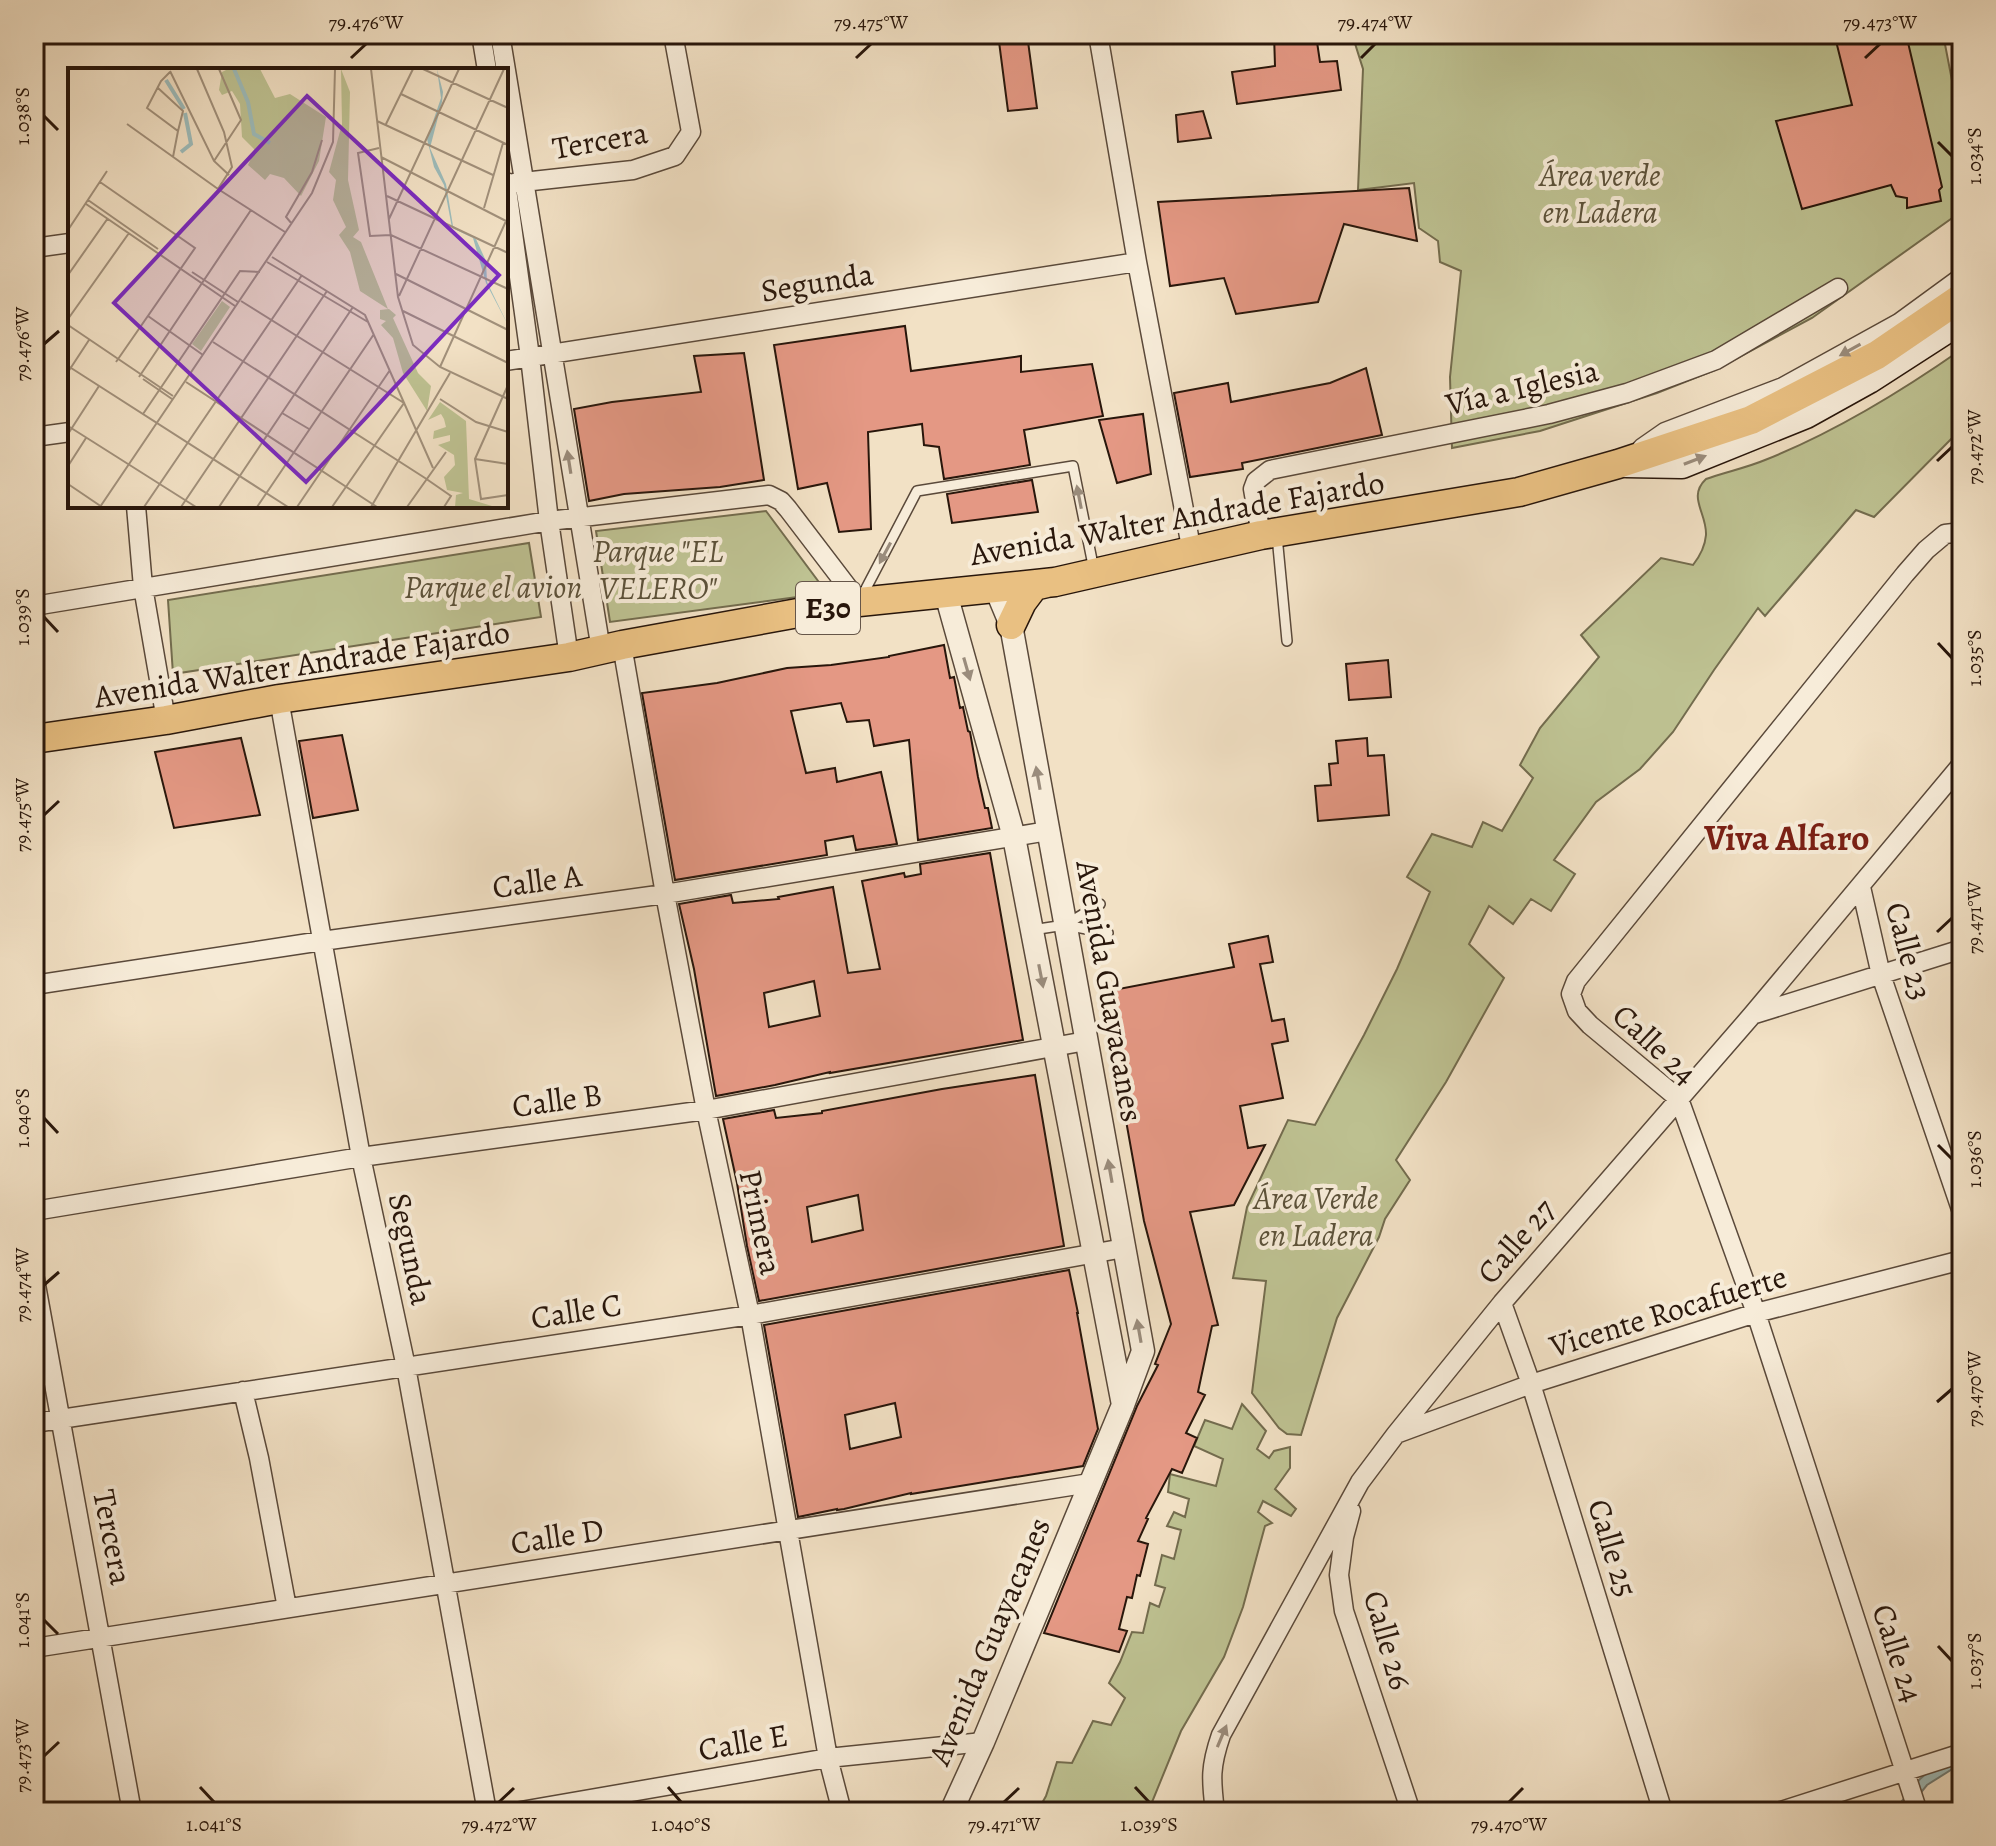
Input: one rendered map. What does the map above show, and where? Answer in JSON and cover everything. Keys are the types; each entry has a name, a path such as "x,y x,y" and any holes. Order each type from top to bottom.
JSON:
{"main road":[{"name":"Avenida Walter Andrade Fajardo","path":"34,739 166,720 279,699 569,657 859,602 1055,582 1269,534 1519,492 1632,460 1751,420 1877,355 1962,297"},
{"name":"Avenida Walter Andrade Fajardo","path":"1632,460 1682,465 1806,415 1869,380 1962,320"},
{"path":"1011,625 1034,586 1055,582"}],"street":[{"path":"481,34 487,68"},
{"path":"500,34 503,68"},
{"name":"Tercera","path":"511,182 633,170 675,156 691,132 673,34"},
{"path":"1098,34 1192,552"},
{"path":"508,142 549,521 569,657"},
{"name":"Primera","path":"511,182 552,354 578,518 611,647 665,894 706,1110 750,1315 828,1758 842,1812"},
{"path":"34,248 68,243"},
{"name":"Segunda","path":"508,361 1137,262"},
{"name":"Avenida Walter Andrade Fajardo","path":"1632,460 1665,432 1783,387 1899,323 1962,277"},
{"name":"Vía a Iglesia","path":"1269,534 1253,489 1256,481 1270,470 1549,414 1627,393 1716,360 1838,288"},
{"path":"34,437 68,432"},
{"path":"34,606 549,521 769,495 788,509 859,602"},
{"path":"136,508 143,587 166,720"},
{"name":"Calle 24","path":"1918,1812 1756,1313 1679,1099 1590,1025 1577,1011 1571,994 1576,981 1905,574 1945,534 1962,532"},
{"name":"Avenida Guayacanes","path":"951,1812 983,1742 1143,1351 1011,625 996,589"},
{"name":"Avenida Guayacanes","path":"946,594 1014,837 1123,1405"},
{"name":"Segunda","path":"279,699 361,1157 406,1367 487,1812"},
{"name":"Calle 27","path":"1215,1812 1211,1776 1221,1735 1360,1482 1502,1303 1753,1014 1962,764"},
{"name":"Calle A","path":"34,985 322,941 665,894 1048,831"},
{"name":"Calle 23","path":"1861,887 1881,975 1962,1212"},
{"path":"1753,1014 1962,949"},
{"name":"Calle B","path":"34,1211 361,1157 706,1110 1086,1041"},
{"name":"Calle C","path":"34,1423 750,1315 1124,1248"},
{"name":"Vicente Rocafuerte","path":"1396,1434 1531,1384 1756,1313 1962,1260"},
{"name":"Tercera","path":"34,1274 132,1812"},
{"name":"Calle 25","path":"1502,1303 1531,1384 1663,1812"},
{"path":"243,1391 287,1608"},
{"name":"Calle 26","path":"1360,1482 1344,1537 1339,1575 1344,1611 1411,1812"},
{"name":"Calle D","path":"34,1648 1090,1483"},
{"name":"Calle E","path":"515,1812 828,1758 983,1742"},
{"path":"1778,1812 1962,1753"}],"lane":[{"path":"859,602 917,491 1073,466 1094,573"},
{"path":"1269,534 1287,641"},
{"path":"1065,925 1100,904"},
{"path":"1032,930 1065,925 1108,933"}],"green space":[{"name":"Área verde en Ladera","path":"1352,34 1943,34 1962,132 1962,211 1812,318 1715,370 1657,393 1540,431 1452,448 1450,377 1461,271 1440,262 1438,241 1419,228 1414,183 1358,190 1363,69"},
{"name":"Área Verde en Ladera","path":"1962,349 1962,428 1874,517 1856,510 1765,616 1758,608 1673,732 1640,769 1596,802 1554,860 1575,874 1551,911 1531,899 1513,924 1489,906 1469,944 1504,978 1446,1082 1396,1160 1410,1180 1385,1219 1379,1237 1337,1318 1301,1435 1287,1434 1252,1393 1266,1281 1233,1278 1247,1207 1288,1120 1315,1125 1397,969 1430,892 1407,877 1432,834 1472,847 1483,822 1502,831 1533,778 1520,765 1540,728 1599,657 1581,635 1661,558 1693,565 1700,555 1706,527 1698,492 1706,479 1758,463 1816,437 1891,395"},
{"name":"Parque \"EL VELERO\"","path":"766,511 827,593 610,622 596,531"},
{"name":"Parque el avion","path":"529,543 541,617 173,674 168,600"},
{"path":"1242,1404 1266,1431 1257,1449 1269,1458 1274,1451 1290,1447 1290,1468 1275,1489 1296,1509 1291,1516 1263,1501 1258,1512 1272,1523 1265,1526 1243,1607 1224,1657 1181,1731 1148,1812 1037,1812 1046,1796 1057,1762 1072,1763 1093,1721 1111,1725 1125,1698 1109,1683 1132,1632 1143,1633 1150,1603 1159,1607 1165,1588 1155,1585 1162,1555 1174,1559 1181,1530 1167,1526 1174,1512 1185,1517 1189,1499 1168,1492 1170,1474 1216,1486 1223,1459 1194,1446 1205,1420 1232,1429"}],"water":[{"path":"1962,1739 1962,1759 1957,1766 1927,1785 1905,1812 1893,1812 1920,1779"}],"building":[{"path":"998,34 1027,34 1037,108 1008,111"},
{"path":"1274,34 1301,34 1303,44 1317,42 1320,62 1337,61 1341,90 1237,104 1232,72 1275,66"},
{"path":"1848,34 1906,34 1942,187 1939,190 1941,201 1907,208 1907,198 1896,196 1891,185 1802,209 1776,121 1852,105 1835,37"},
{"path":"1203,111 1211,138 1178,142 1176,115"},
{"path":"1409,188 1417,241 1344,224 1318,302 1236,314 1224,278 1170,286 1158,202"},
{"path":"905,326 911,371 1021,356 1021,372 1092,364 1103,416 1024,430 1030,465 944,479 939,447 924,445 922,424 868,432 871,529 839,532 827,483 798,489 774,345"},
{"path":"744,353 764,480 720,487 624,494 589,501 574,409 701,392 694,356"},
{"path":"1366,368 1382,435 1242,463 1243,469 1190,477 1174,393 1228,383 1231,402 1330,383"},
{"path":"1143,414 1151,474 1117,483 1099,420"},
{"path":"1032,480 1038,512 952,523 947,494"},
{"path":"944,645 950,678 954,677 960,708 963,707 970,732 992,828 918,840 909,740 874,746 869,720 847,722 841,703 791,711 806,773 835,768 837,782 881,772 897,844 856,850 853,836 825,841 827,855 675,880 642,693 717,683 787,668 889,657"},
{"path":"1388,660 1391,697 1349,700 1346,664"},
{"path":"342,735 358,810 313,818 299,741"},
{"path":"241,738 260,815 174,828 155,752"},
{"path":"1367,738 1368,756 1384,755 1389,815 1318,821 1315,786 1331,785 1329,764 1338,763 1336,741"},
{"path":"990,853 1023,1040 830,1072 716,1096 694,969 679,904 731,895 733,903 779,899 833,887 848,973 880,969 862,881 904,873 905,877 921,874 920,864","holes":["814,981 820,1016 769,1027 764,993"]},
{"path":"1268,936 1273,962 1260,964 1272,1021 1284,1019 1288,1041 1272,1044 1283,1098 1240,1106 1248,1148 1265,1145 1234,1205 1190,1212 1218,1325 1212,1326 1198,1392 1205,1395 1186,1433 1197,1438 1182,1473 1172,1469 1146,1518 1138,1541 1148,1544 1132,1598 1127,1597 1119,1629 1127,1631 1119,1652 1044,1633 1137,1406 1158,1365 1155,1364 1171,1324 1144,1221 1103,992 1234,967 1229,944"},
{"path":"1035,1075 1064,1246 759,1301 723,1119 774,1110 776,1118 822,1113 942,1089","holes":["858,1195 863,1230 812,1242 807,1207"]},
{"path":"1069,1270 1098,1429 1083,1466 911,1493 798,1517 764,1325","holes":["895,1403 901,1437 850,1449 845,1415"]}],"district":[{"name":"Viva Alfaro","path":"1787,837"}]}
